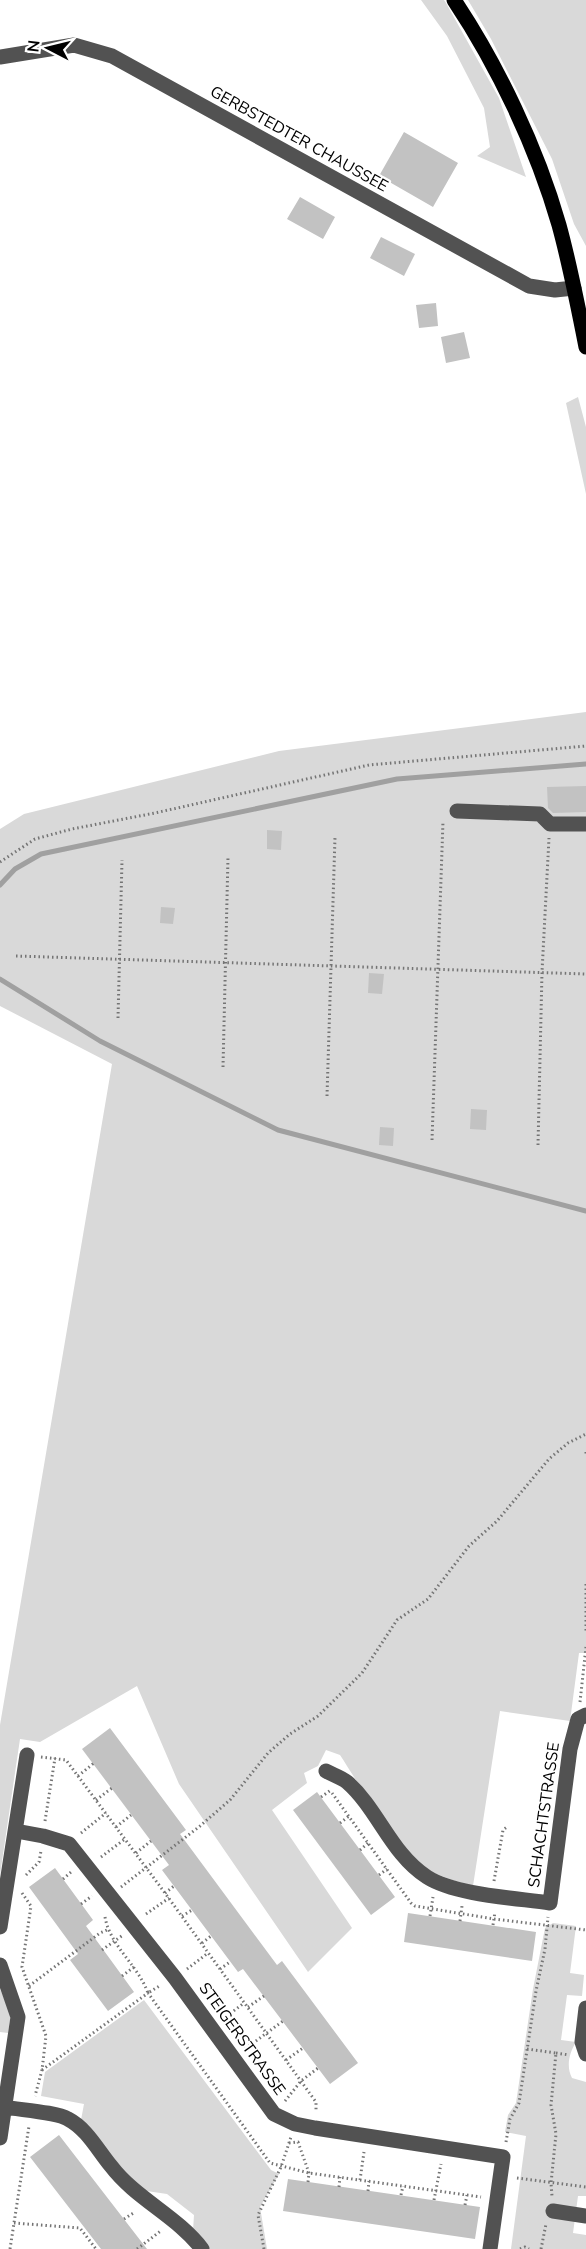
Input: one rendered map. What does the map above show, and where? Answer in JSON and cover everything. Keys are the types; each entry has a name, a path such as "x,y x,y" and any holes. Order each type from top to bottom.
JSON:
{"main road":[{"path":"454,0 499,79 531,146 580,288 586,347"}],"street":[{"name":"GERBSTEDTER CHAUSSEE","path":"0,57 74,45 112,56 529,286 555,290 580,288"},
{"path":"0,66 37,58 74,45"},
{"path":"457,811 540,814 550,824 586,824"},
{"name":"SCHACHTSTRASSE","path":"326,1772 345,1781 410,1862 428,1878 453,1888 550,1903 570,1749 582,1717"},
{"path":"0,1928 27,1755"},
{"path":"16,1831 69,1844"},
{"name":"STEIGERSTRASSE","path":"69,1844 212,2027 274,2114 295,2124 315,2128 503,2157"},
{"path":"0,1965 18,2017 0,2138"},
{"path":"586,2008 582,2042 586,2054"},
{"path":"4,2108 66,2117 83,2130 125,2182 174,2221 202,2249"},
{"path":"490,2249 503,2157"},
{"path":"553,2211 586,2216"}],"path":[{"path":"0,862 35,839 62,831 369,765 586,746"},
{"path":"432,1140 443,811 457,811"},
{"path":"538,1145 542,972 550,824"},
{"path":"327,1096 335,837"},
{"path":"223,1067 228,857"},
{"path":"118,1018 122,860"},
{"path":"16,956 586,974"},
{"path":"109,1896 200,1826 230,1800 268,1753 290,1734 318,1716 362,1673 398,1620 428,1599 469,1546 497,1521 549,1459 568,1443 586,1434"},
{"path":"586,1584 586,1634"},
{"path":"582,1717 586,1647"},
{"path":"27,1755 66,1760 316,2102 315,2128"},
{"path":"10,2249 31,2112 42,2070 46,2036 22,1966 31,1906 22,1895 25,1875 39,1862 55,1758"},
{"path":"78,1776 94,1763"},
{"path":"96,1800 112,1788"},
{"path":"321,1797 331,1790"},
{"path":"69,1844 106,1813"},
{"path":"116,1827 132,1815"},
{"path":"340,1823 349,1816"},
{"path":"492,1894 502,1830 507,1827"},
{"path":"87,1867 125,1839"},
{"path":"136,1853 151,1841"},
{"path":"360,1850 368,1843"},
{"path":"379,1875 387,1869"},
{"path":"165,1893 174,1886"},
{"path":"102,1950 169,1898"},
{"path":"503,2157 510,2119 519,2103 545,1948 550,1903"},
{"path":"182,1916 192,1910"},
{"path":"29,1986 107,1930"},
{"path":"202,1943 211,1936"},
{"path":"220,1969 230,1962"},
{"path":"122,1976 134,1967"},
{"path":"248,2007 264,1996"},
{"path":"212,2027 244,2003"},
{"path":"234,2057 283,2021"},
{"path":"286,2060 303,2048"},
{"path":"527,2049 556,2053 550,2105 556,2134 551,2182 553,2211 545,2225 541,2249"},
{"path":"274,2114 301,2081 318,2068"},
{"path":"264,2249 258,2215 281,2167 295,2124"},
{"path":"360,2180 367,2136"},
{"path":"289,2144 298,2142 309,2173 308,2182"},
{"path":"434,2200 443,2148"},
{"path":"500,2176 586,2187"},
{"path":"339,2187 340,2177"},
{"path":"368,2191 369,2181"},
{"path":"401,2195 403,2186"},
{"path":"465,2205 466,2195"},
{"path":"137,2249 174,2221"},
{"path":"14,2223 80,2228 96,2249"},
{"path":"520,2249 525,2247 529,2249"}],"shaded area":[{"path":"421,0 444,0 446,3 499,98 526,177 477,156 490,147 484,108 447,36"},
{"path":"468,0 586,0 586,246 574,224 552,159 491,39"},
{"path":"578,397 586,427 586,494 566,403"},
{"path":"586,712 586,1653 579,1653 570,1721 500,1711 473,1886 436,1874 414,1859 391,1832 340,1755 326,1750 318,1766 304,1773 307,1783 272,1810 352,1928 308,1972 179,1784 137,1686 40,1742 20,1739 0,1875 0,1725 112,1064 0,1006 0,829 24,814 279,751"},
{"path":"553,1923 576,1926 570,1973 584,1975 582,1996 567,1995 561,2040 576,2042 569,2060 570,2074 572,2078 586,2082 586,2196 578,2196 573,2233 586,2235 586,2249 511,2249 526,2136 505,2132 508,2115 516,2103 533,1989 545,1928"},
{"path":"0,1989 11,2014 8,2033 0,2032"},
{"path":"144,2000 271,2170 279,2174 260,2207 267,2249 207,2249 193,2231 194,2215 167,2194 140,2190 81,2120 84,2104 41,2096 45,2072"}],"building":[{"path":"404,132 458,163 433,207 379,176"},
{"path":"300,197 335,217 323,239 287,219"},
{"path":"381,237 415,254 404,276 370,258"},
{"path":"436,303 438,326 419,328 416,305"},
{"path":"464,332 470,358 446,363 441,337"},
{"path":"586,786 586,812 553,813 548,808 547,787"},
{"path":"267,830 282,831 281,850 267,849"},
{"path":"161,907 175,908 173,924 160,923"},
{"path":"369,973 384,974 382,994 368,993"},
{"path":"471,1109 487,1110 486,1130 470,1129"},
{"path":"380,1127 394,1128 393,1146 379,1145"},
{"path":"110,1728 186,1830 180,1834 277,1965 282,1961 358,2063 330,2084 243,1969 238,1972 162,1870 169,1865 82,1749"},
{"path":"317,1792 395,1897 371,1915 293,1810"},
{"path":"55,1868 93,1920 86,1926 134,1992 108,2011 70,1960 78,1954 29,1887"},
{"path":"408,1913 536,1932 532,1961 404,1942"},
{"path":"59,2135 147,2249 101,2249 30,2157"},
{"path":"288,2179 480,2207 475,2239 283,2211"}],"waterway":[{"path":"0,885 15,869 41,854 397,779 586,764"},
{"path":"0,979 100,1041 278,1130 586,1211"}]}
